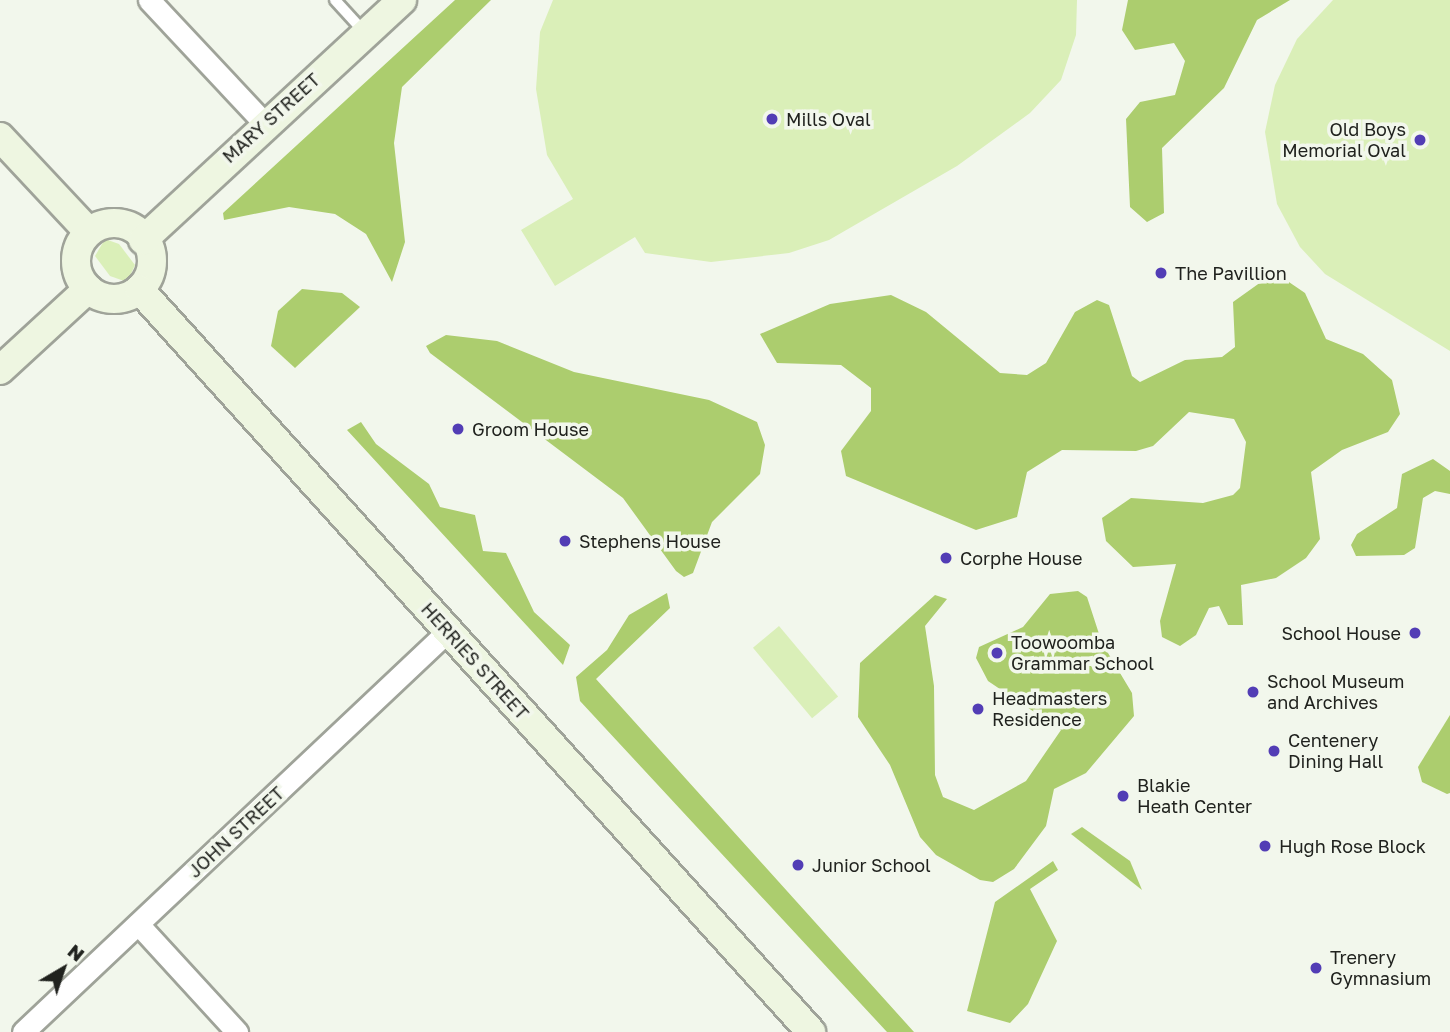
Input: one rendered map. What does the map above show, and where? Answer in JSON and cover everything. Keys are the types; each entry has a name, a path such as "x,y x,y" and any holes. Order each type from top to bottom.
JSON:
{"main road":[{"name":"MARY STREET","path":"144,240 265,124 402,0"},
{"path":"0,137 89,232"},
{"path":"118,223 144,240 152,260 139,289 119,299 88,289 76,265 89,232 118,223"},
{"path":"0,370 88,289"},
{"name":"HERRIES STREET","path":"139,289 811,1032"}],"street":[{"path":"149,0 265,124"},
{"name":"JOHN STREET","path":"23,1032 448,631"},
{"path":"138,924 237,1032"}],"lane":[{"path":"335,0 365,33"}],"green space":[{"path":"455,0 491,0 402,87 394,143 405,242 392,282 366,234 335,214 289,207 224,220 223,213"},
{"name":"Mills Oval","path":"553,0 1077,0 1076,35 1061,80 1030,113 957,166 829,240 789,253 711,262 645,253 635,237 555,286 521,230 573,199 547,155 536,89 540,32"},
{"path":"1128,0 1290,0 1257,20 1224,88 1162,148 1164,213 1147,222 1130,207 1126,119 1140,102 1175,95 1185,61 1174,43 1135,50 1122,30"},
{"path":"1333,0 1450,0 1450,351 1325,274 1300,247 1277,204 1265,132 1275,85 1297,39"},
{"path":"105,239 119,244 135,265 127,282 110,276 95,256"},
{"path":"1283,278 1305,293 1326,339 1363,354 1392,380 1400,414 1388,432 1342,450 1311,472 1320,539 1306,558 1276,578 1241,585 1243,625 1228,625 1219,606 1209,608 1196,635 1180,646 1162,637 1160,621 1176,564 1133,567 1106,541 1102,518 1131,498 1203,503 1233,495 1240,488 1246,442 1234,419 1189,412 1153,446 1136,451 1062,450 1027,472 1017,517 976,530 846,476 841,451 871,411 871,388 841,365 777,363 760,334 830,304 891,295 926,312 1000,373 1027,375 1046,363 1075,312 1097,300 1109,305 1132,376 1140,382 1185,360 1222,357 1235,347 1233,302 1261,282"},
{"path":"302,289 342,293 360,307 295,368 271,346 278,311"},
{"path":"446,335 497,341 574,372 709,400 757,422 765,445 760,474 712,522 693,573 684,577 676,571 623,498 430,353 426,346"},
{"path":"361,422 376,444 429,484 440,507 475,515 483,551 506,553 534,612 570,645 563,665 347,430"},
{"path":"1433,459 1450,471 1450,494 1435,491 1423,498 1415,548 1404,555 1356,556 1351,545 1357,534 1397,508 1402,474"},
{"path":"1078,591 1087,597 1102,643 1132,693 1134,716 1086,773 1054,789 1046,826 1014,869 993,882 980,880 936,855 920,837 890,765 858,717 860,663 935,595 947,599 925,626 934,686 935,775 943,797 974,810 1026,781 1061,730 988,681 976,658 979,647 1023,627 1050,594"},
{"path":"667,593 670,608 596,679 914,1032 887,1032 580,701 576,677 607,650 629,615"},
{"path":"779,626 838,696 812,718 753,648"},
{"path":"1450,715 1450,793 1447,794 1422,782 1418,767"},
{"path":"1082,827 1130,861 1142,890 1071,834"},
{"path":"1053,861 1058,870 1030,889 1057,941 1028,1004 1010,1023 967,1011 995,902"}],"place":[{"name":"Mills Oval","path":"772,119"},
{"name":"Old Boys Memorial Oval","path":"1420,140"},
{"name":"The Pavillion","path":"1161,273"},
{"name":"Groom House","path":"458,429"},
{"name":"Stephens House","path":"565,541"},
{"name":"Corphe House","path":"946,558"},
{"name":"School House","path":"1415,633"},
{"name":"Toowoomba Grammar School","path":"997,653"},
{"name":"School Museum and Archives","path":"1253,692"},
{"name":"Headmasters Residence","path":"978,709"},
{"name":"Centenery Dining Hall","path":"1274,751"},
{"name":"Blakie Heath Center","path":"1123,796"},
{"name":"Hugh Rose Block","path":"1265,846"},
{"name":"Junior School","path":"798,865"},
{"name":"Trenery Gymnasium","path":"1316,968"}]}
